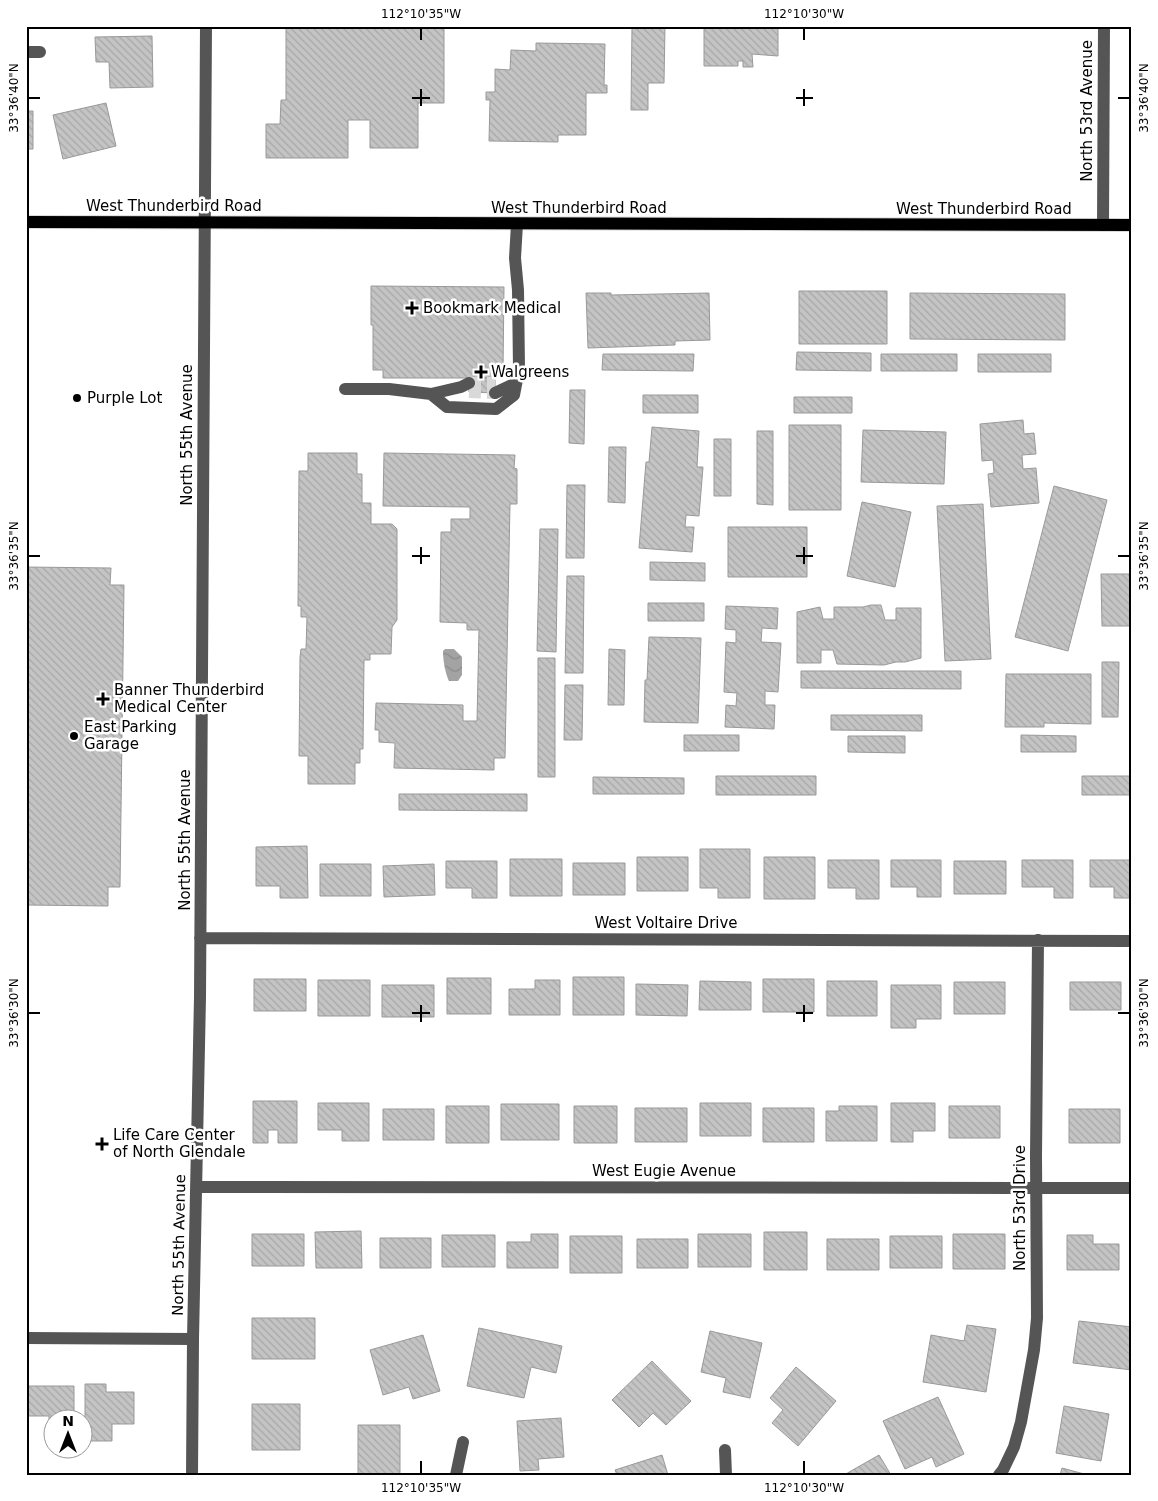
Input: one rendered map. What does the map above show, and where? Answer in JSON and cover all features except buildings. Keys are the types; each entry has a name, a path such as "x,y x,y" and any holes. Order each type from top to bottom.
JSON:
{"main road":[{"name":"West Thunderbird Road","path":"26,222 1132,225"}],"street":[{"name":"North 55th Avenue","path":"192,1475 200,938 206,26"},
{"name":"North 53rd Avenue","path":"1104,26 1104,225"},
{"path":"26,52 40,52"},
{"path":"431,394 446,407 496,408 514,395 519,369 518,290 515,258 517,224"},
{"path":"494,388 516,383"},
{"path":"345,389 389,389 431,394 467,388"},
{"name":"West Voltaire Drive","path":"200,938 1132,941"},
{"name":"North 53rd Drive","path":"1001,1472 1014,1447 1021,1422 1034,1350 1037,1318 1038,940"},
{"name":"West Eugie Avenue","path":"197,1187 1132,1188"},
{"path":"26,1338 193,1339"},
{"path":"456,1475 463,1442"},
{"path":"725,1450 726,1475"}],"water":[{"path":"445,649 454,649 462,657 462,675 458,681 449,681 443,658 443,651"}],"tunnel":[{"path":"469,383 495,383"},
{"path":"469,392 495,393"}],"place":[{"name":"Bookmark Medical","path":"412,308"},
{"name":"Walgreens","path":"481,372"},
{"name":"Purple Lot","path":"77,398"},
{"name":"Banner Thunderbird Medical Center","path":"103,699"},
{"name":"East Parking Garage","path":"74,736"},
{"name":"Life Care Center of North Glendale","path":"102,1144"}]}
